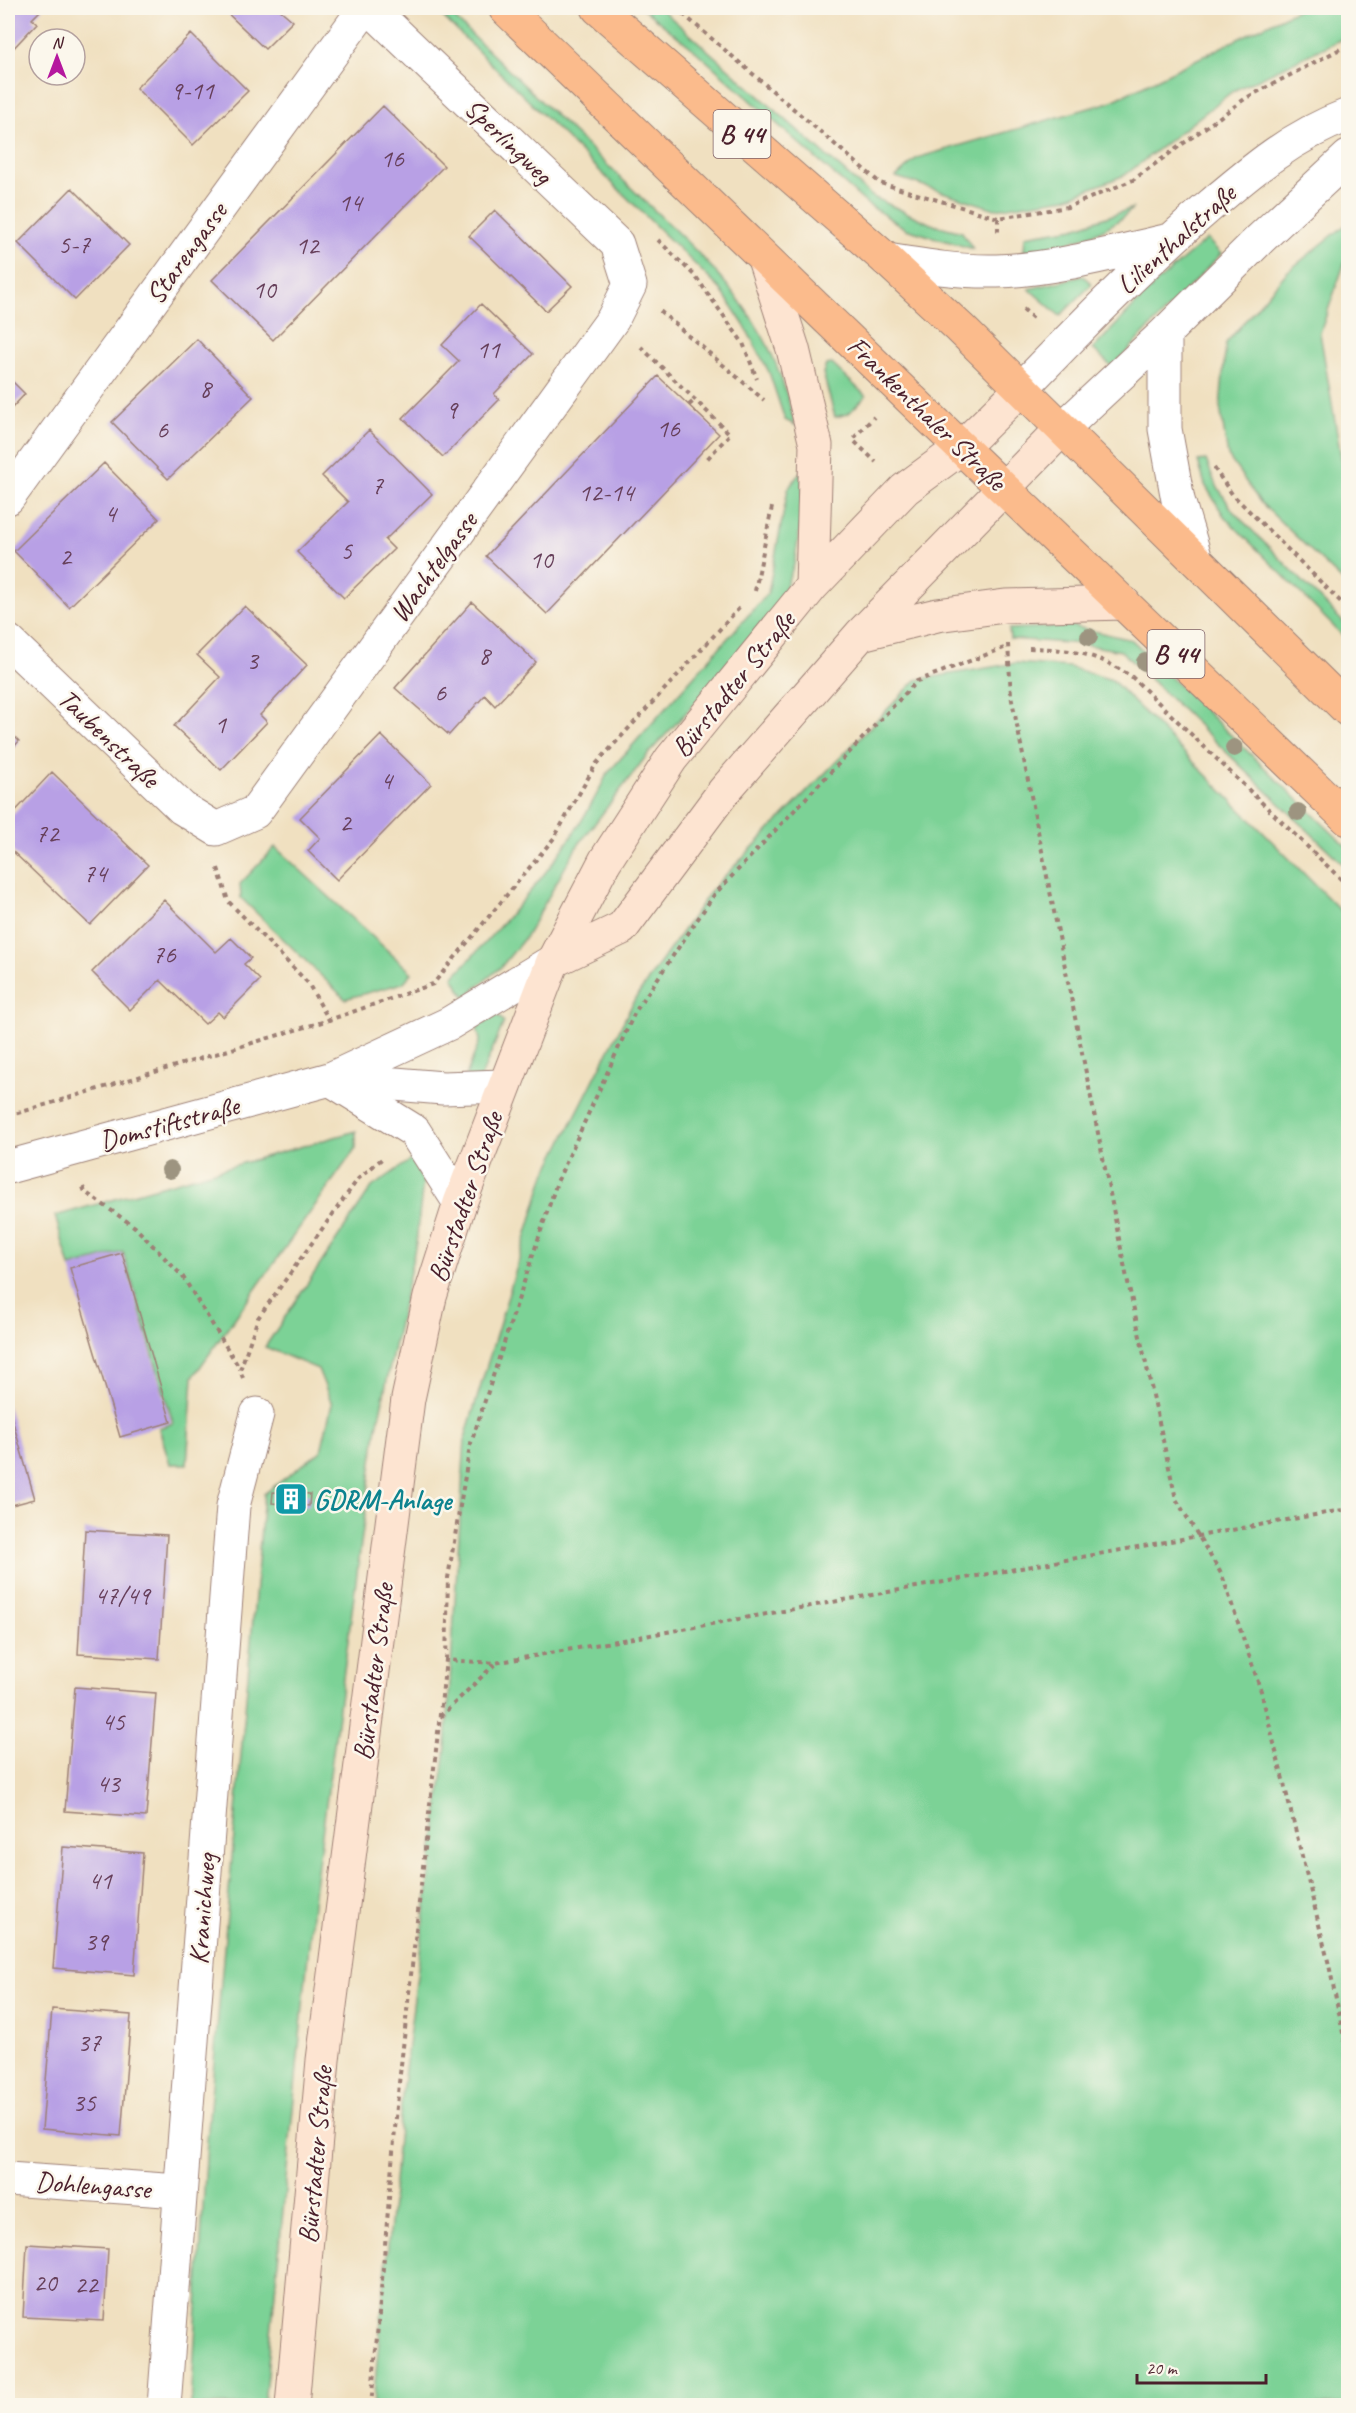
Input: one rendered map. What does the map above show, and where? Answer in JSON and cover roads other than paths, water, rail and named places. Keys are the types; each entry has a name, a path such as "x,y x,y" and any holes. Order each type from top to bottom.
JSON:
{"main road":[{"name":"Frankenthaler Straße","path":"505,8 1348,819"},
{"name":"B 44","path":"598,8 887,260 1022,388 1348,710"},
{"path":"764,259 793,348 816,446 812,586"},
{"name":"Bürstadter Straße","path":"292,2406 323,2060 408,1399 430,1297 460,1203 553,960 605,861 671,759 812,586 905,489 961,448 1022,388"},
{"path":"553,960 622,928 724,791 861,634 1062,429"},
{"path":"861,634 937,615 1005,606 1124,603"}],"street":[{"name":"Starengasse","path":"8,498 365,8"},
{"name":"Sperlingweg","path":"370,8 617,244 630,285"},
{"name":"Lilienthalstraße","path":"1022,388 1170,240 1264,160 1322,125 1348,115"},
{"name":"Lilienthalstraße","path":"1062,429 1348,157"},
{"path":"887,260 943,270 999,271 1070,262 1170,240"},
{"name":"Wachtelgasse","path":"216,829 255,812 613,319 630,285"},
{"path":"1165,333 1165,429 1178,500 1196,560"},
{"name":"Taubenstraße","path":"8,640 182,807 216,829"},
{"path":"330,1079 450,1023 553,960"},
{"path":"330,1079 443,1088 503,1086"},
{"path":"330,1079 414,1131 460,1203"},
{"name":"Domstiftstraße","path":"8,1167 330,1079"},
{"name":"Kranichweg","path":"164,2406 233,1506 256,1414"},
{"name":"Dohlengasse","path":"8,2179 179,2191"}],"place":[{"name":"GDRM-Anlage","path":"291,1499"}]}
